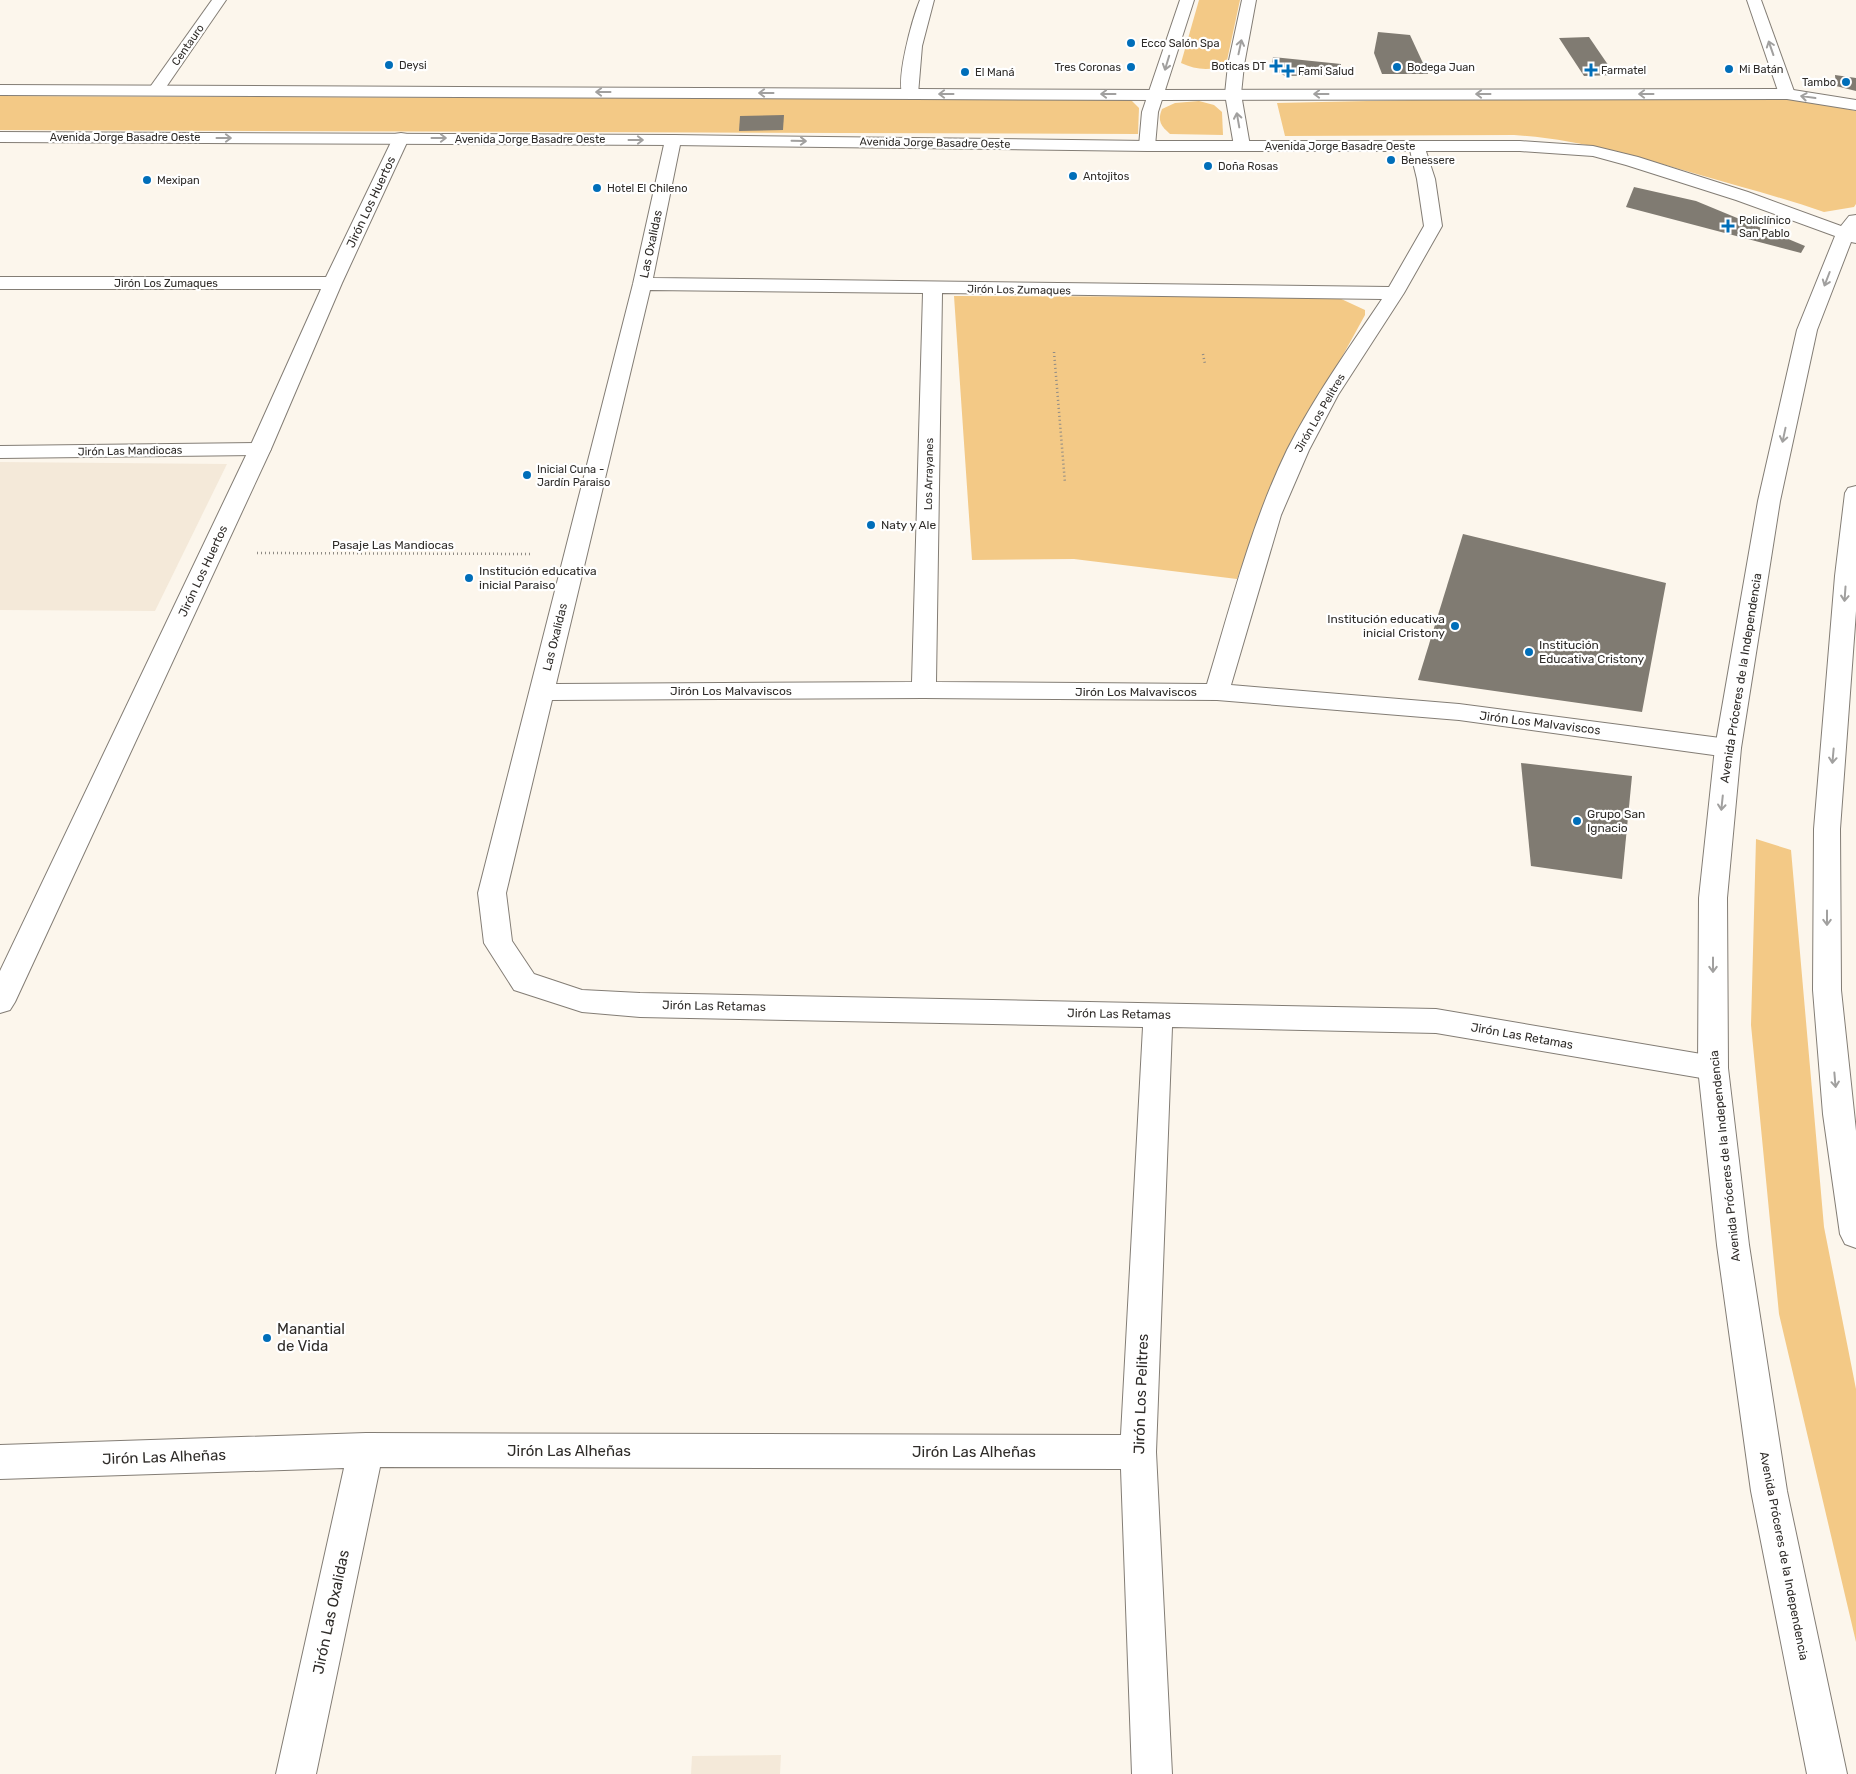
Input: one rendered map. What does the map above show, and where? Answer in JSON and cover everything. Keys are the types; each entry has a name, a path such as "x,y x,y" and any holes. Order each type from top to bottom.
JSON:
{"street":[{"name":"Centauro","path":"156,90 219,0"},
{"path":"910,94 910,68 918,25 927,0"},
{"path":"1147,146 1150,112 1187,0"},
{"path":"1242,146 1233,94 1236,65 1249,0"},
{"path":"1754,0 1786,94"},
{"path":"0,90 1157,95 1786,94 1856,105"},
{"name":"Avenida Jorge Basadre Oeste","path":"0,137 674,140 1147,146 1520,146 1593,151 1852,230"},
{"name":"Jirón Los Huertos","path":"0,1002 260,449 333,283 402,138"},
{"name":"Las Oxalidas","path":"524,982 498,943 492,893 642,284 674,140"},
{"name":"Jirón Los Pelitres","path":"1217,692 1270,514 1298,450 1328,395 1395,293 1433,226 1426,180 1417,146"},
{"name":"Avenida Próceres de la Independencia","path":"1827,1774 1769,1491 1733,1245 1713,1068 1713,898 1728,748 1769,501 1807,330 1852,230"},
{"name":"Jirón Los Zumaques","path":"0,283 333,283"},
{"name":"Jirón Los Zumaques","path":"642,284 933,289 1395,293"},
{"name":"Los Arrayanes","path":"924,690 933,289"},
{"name":"Jirón Las Mandiocas","path":"0,452 260,449"},
{"path":"1856,493 1846,576 1827,829 1827,990 1838,1114 1856,1234"},
{"name":"Jirón Los Malvaviscos","path":"542,692 924,690 1217,692 1459,712 1728,748"},
{"name":"Jirón Las Retamas","path":"524,982 582,1001 640,1004 1436,1021 1713,1068"},
{"name":"Jirón Los Pelitres","path":"1152,1774 1138,1452 1158,1015"},
{"name":"Jirón Las Alheñas","path":"0,1462 366,1450 1138,1452"},
{"name":"Jirón Las Oxalidas","path":"296,1774 366,1450"}],"path":[{"path":"1054,352 1065,483"},
{"path":"1203,354 1205,364"},
{"name":"Pasaje Las Mandiocas","path":"211,553 576,554"}],"shaded area":[{"path":"1199,0 1240,0 1226,65 1203,69 1181,63"},
{"path":"0,96 1131,100 1139,108 1138,134 0,130"},
{"path":"1502,98 1794,98 1856,111 1856,204 1854,207 1824,212 1631,155 1562,140 1538,137 1514,135 1285,136 1277,103"},
{"path":"1199,101 1214,105 1222,112 1223,135 1170,134 1162,126 1160,117 1162,109 1175,103"},
{"path":"954,296 1337,297 1365,310 1365,315 1310,415 1268,497 1237,579 1074,559 972,560"},
{"path":"0,462 227,464 155,611 0,610"},
{"path":"1756,839 1791,850 1824,1227 1856,1389 1856,1642 1779,1314 1751,1025"},
{"path":"781,1755 780,1774 691,1774 692,1756"}],"building":[{"path":"1378,32 1410,35 1428,74 1382,74 1374,53"},
{"path":"1589,37 1615,75 1584,76 1559,38"},
{"path":"1273,57 1341,64 1341,75 1285,76 1271,68"},
{"name":"Tambo","path":"1835,75 1856,78 1856,91 1836,86"},
{"path":"784,115 783,130 739,131 740,116"},
{"name":"Policlínico San Pablo","path":"1634,187 1696,201 1805,246 1801,253 1626,207"},
{"path":"1463,534 1666,583 1642,712 1418,680"},
{"name":"Grupo San Ignacio","path":"1521,763 1632,776 1622,879 1531,866"}],"place":[{"name":"Ecco Salón Spa","path":"1131,43"},
{"name":"Deysi","path":"389,65"},
{"name":"Boticas DT","path":"1276,66"},
{"name":"Tres Coronas","path":"1131,67"},
{"name":"Bodega Juan","path":"1397,67"},
{"name":"Mi Batán","path":"1729,69"},
{"name":"Farmatel","path":"1591,70"},
{"name":"Fami Salud","path":"1288,71"},
{"name":"El Maná","path":"965,72"},
{"name":"Tambo","path":"1846,82"},
{"name":"Benessere","path":"1391,160"},
{"name":"Doña Rosas","path":"1208,166"},
{"name":"Antojitos","path":"1073,176"},
{"name":"Mexipan","path":"147,180"},
{"name":"Hotel El Chileno","path":"597,188"},
{"name":"Policlínico San Pablo","path":"1728,226"},
{"name":"Inicial Cuna - Jardín Paraiso","path":"527,475"},
{"name":"Naty y Ale","path":"871,525"},
{"name":"Institución educativa inicial Paraiso","path":"469,578"},
{"name":"Institución educativa inicial Cristony","path":"1455,626"},
{"name":"Institución Educativa Cristony","path":"1529,652"},
{"name":"Grupo San Ignacio","path":"1577,821"},
{"name":"Manantial de Vida","path":"267,1338"}]}
